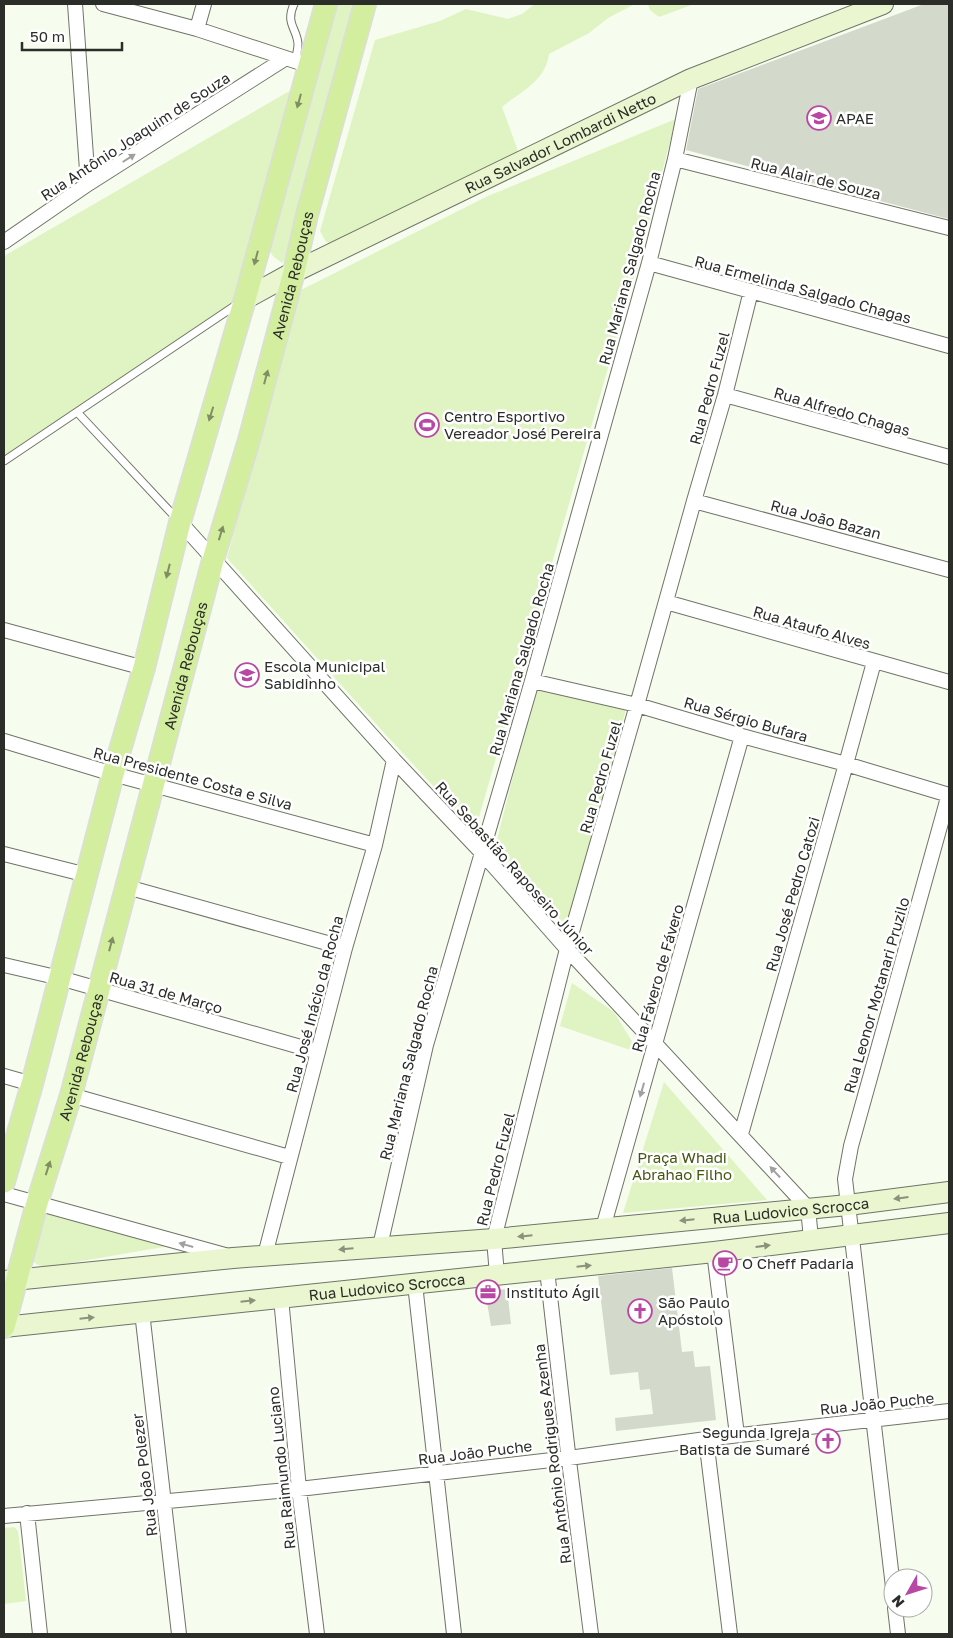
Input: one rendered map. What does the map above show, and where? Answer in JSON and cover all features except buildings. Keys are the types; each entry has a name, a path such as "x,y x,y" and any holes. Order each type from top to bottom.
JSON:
{"main road":[{"path":"4,1182 32,1084 113,774 144,668 180,522 245,299 297,62 326,4"},
{"name":"Avenida Rebouças","path":"4,1327 10,1280 37,1203 71,1095 213,560 249,440 294,272 307,215 365,4"}],"street":[{"path":"75,4 88,184"},
{"path":"104,4 197,29 297,62"},
{"path":"197,29 204,4"},
{"name":"Rua Salvador Lombardi Netto","path":"245,299 294,272 691,79 883,4"},
{"name":"Rua Antônio Joaquim de Souza","path":"4,242 88,184 297,62"},
{"name":"Rua Mariana Salgado Rocha","path":"380,1246 426,1045 532,681 649,263 675,159 691,79"},
{"name":"Rua Alair de Souza","path":"675,159 949,228"},
{"name":"Rua Ermelinda Salgado Chagas","path":"649,263 949,346"},
{"name":"Rua Pedro Fuzel","path":"497,1275 494,1239 567,949 694,501 726,395 751,291"},
{"name":"Rua Alfredo Chagas","path":"726,395 949,457"},
{"name":"Rua João Bazan","path":"694,501 949,570"},
{"name":"Rua Sebastião Raposeiro Júnior","path":"180,522 567,949 808,1208"},
{"name":"Rua Ataufo Alves","path":"666,602 949,682"},
{"path":"4,630 144,668"},
{"name":"Rua José Pedro Catozi","path":"741,1134 874,662"},
{"name":"Rua Sérgio Bufara","path":"532,681 637,705 949,794"},
{"name":"Rua Fávero de Fávero","path":"603,1228 742,736"},
{"name":"Rua Presidente Costa e Silva","path":"4,741 113,774 375,845"},
{"name":"Rua José Inácio da Rocha","path":"265,1255 345,948 375,845 394,760"},
{"name":"Rua Leonor Motanari Pruzilo","path":"891,1568 845,1179 851,1146 949,794"},
{"path":"4,854 87,875"},
{"path":"127,886 345,948"},
{"name":"Rua 31 de Março","path":"4,965 60,978 318,1052"},
{"path":"4,1076 32,1084"},
{"path":"71,1095 289,1157"},
{"name":"Rua Ludovico Scrocca","path":"10,1280 265,1255 494,1239 848,1205 949,1192"},
{"path":"4,1194 233,1258"},
{"path":"808,1208 811,1239"},
{"name":"Rua Ludovico Scrocca","path":"4,1327 714,1252 949,1223"},
{"path":"714,1252 737,1435"},
{"name":"Rua Antônio Rodrigues Azenha","path":"547,1270 590,1634"},
{"path":"415,1284 454,1634"},
{"name":"Rua Raimundo Luciano","path":"281,1298 299,1489 317,1634"},
{"name":"Rua João Polezer","path":"142,1312 179,1634"},
{"name":"Rua João Puche","path":"4,1516 299,1489 569,1458 706,1438 949,1411"},
{"path":"706,1438 730,1634"},
{"path":"27,1513 40,1634"},
{"path":"896,1618 898,1634"}],"lane":[{"path":"294,4 291,11 291,24 298,43 297,62"},
{"path":"4,461 245,299"},
{"path":"77,412 180,522"}],"green space":[{"path":"336,4 357,4 289,255 282,263 268,249"},
{"path":"535,4 635,4 608,18 589,33 549,54 547,64 537,79 502,107 518,151 507,162 493,168 484,168 335,244 326,242 320,231 375,40 440,21 466,9 508,19 522,14"},
{"path":"648,4 694,4 659,17 650,10"},
{"path":"300,85 239,308 4,457 4,256"},
{"name":"Centro Esportivo Vereador José Pereira","path":"676,119 637,267 475,831 227,558 299,291 488,196"},
{"path":"535,688 627,705 568,929 495,848"},
{"path":"572,983 614,1012 639,1053 560,1026"},
{"name":"Praça Whadi Abrahao Filho","path":"664,1082 767,1200 623,1213"},
{"path":"45,1210 175,1245 47,1267 38,1265 30,1259"},
{"path":"14,1527 18,1531 26,1601 4,1604 4,1528"}],"place":[{"name":"APAE","path":"819,118"},
{"name":"Centro Esportivo Vereador José Pereira","path":"427,425"},
{"name":"Escola Municipal Sabidinho","path":"247,675"},
{"name":"O Cheff Padaria","path":"725,1263"},
{"name":"Instituto Ágil","path":"488,1292"},
{"name":"São Paulo Apóstolo","path":"640,1311"},
{"name":"Segunda Igreja Batista de Sumaré","path":"828,1441"}]}
